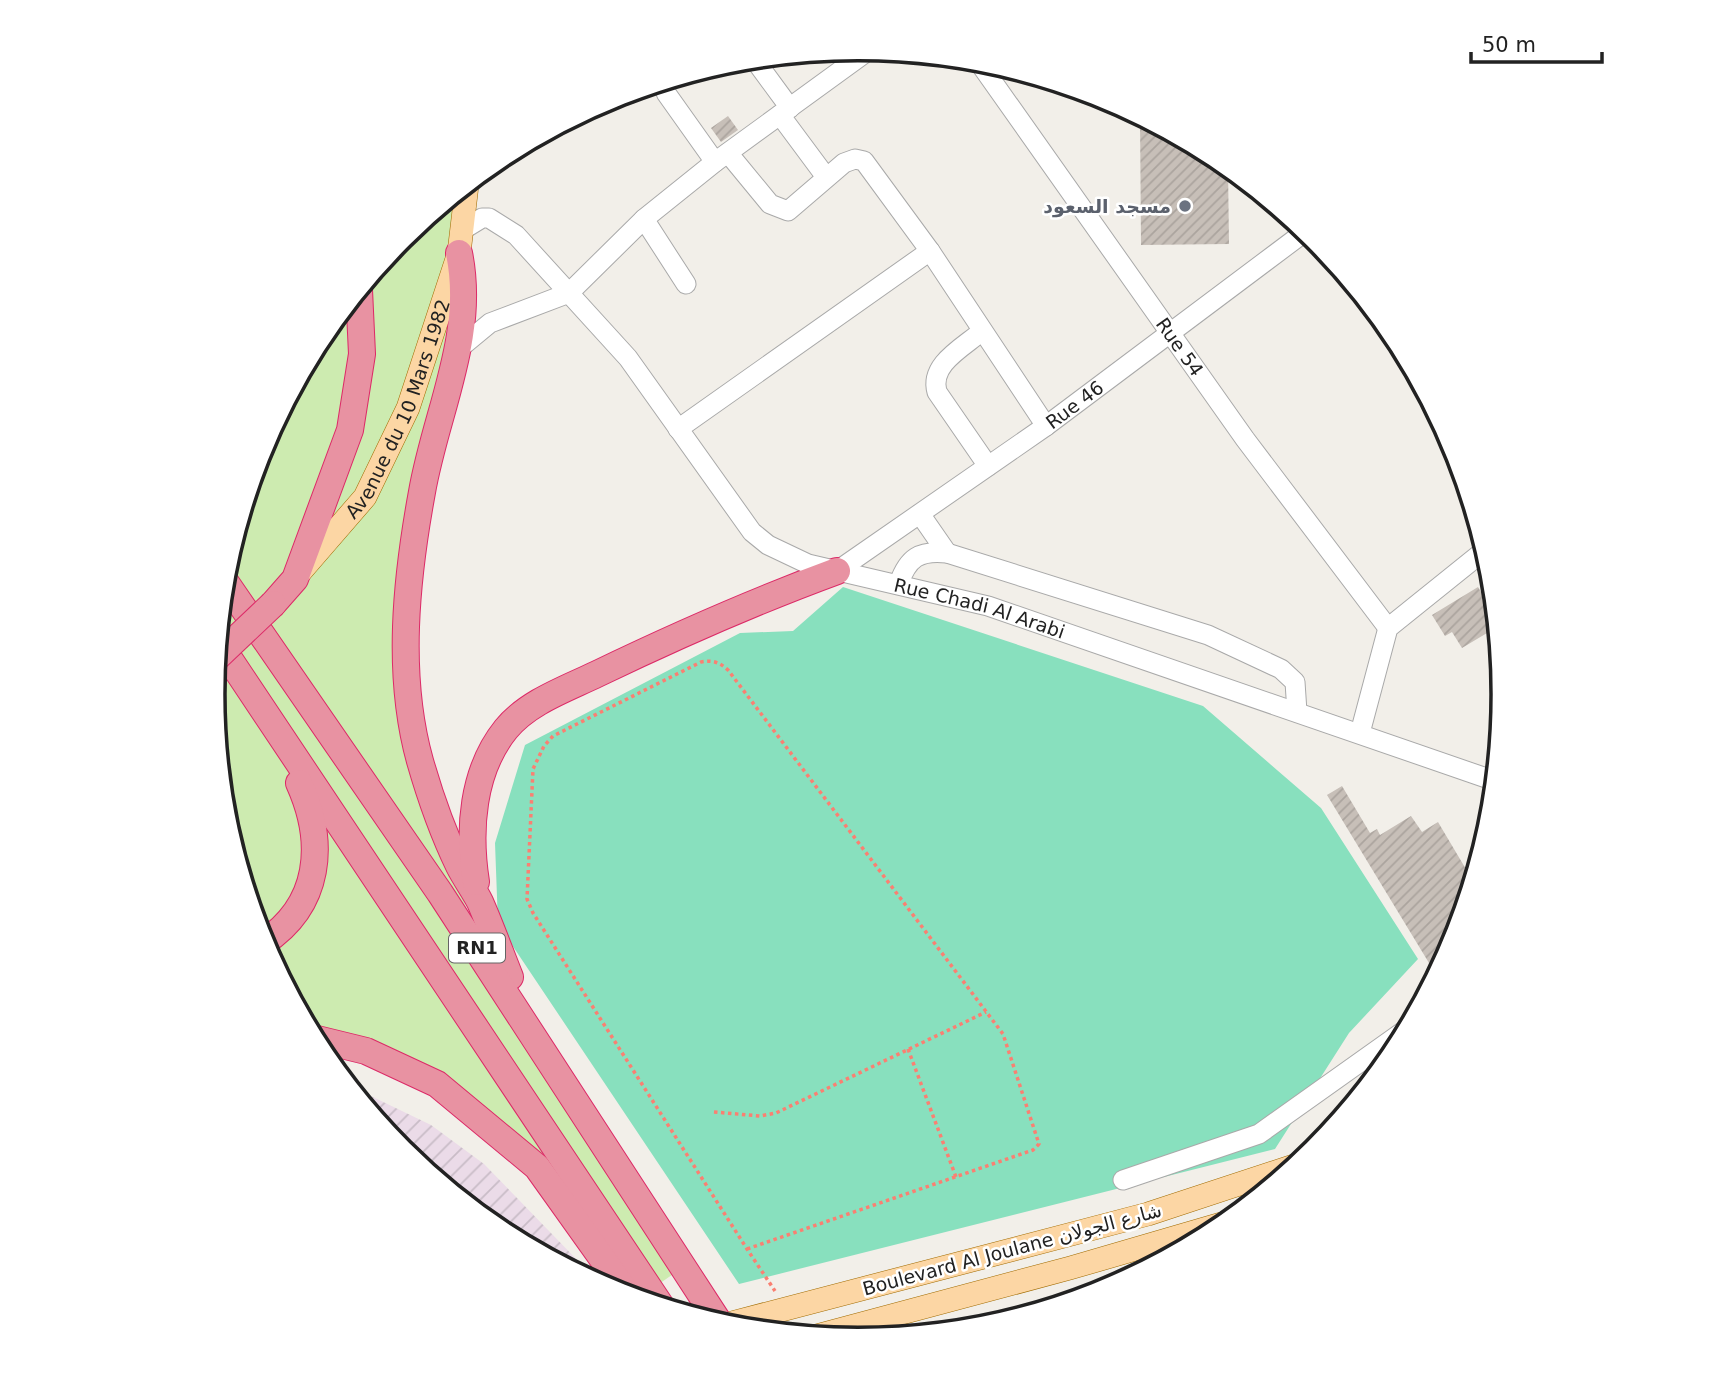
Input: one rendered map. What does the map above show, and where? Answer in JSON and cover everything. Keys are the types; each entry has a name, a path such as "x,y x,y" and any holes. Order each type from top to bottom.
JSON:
{"highway":[{"path":"462,241 465,294 461,347 422,490 410,571 407,671 422,767 459,866 480,901 530,1027"},
{"path":"295,579 350,430 362,354 360,304"},
{"path":"480,901 472,852 474,808 488,760 509,726 542,701 622,662 756,601 837,571"},
{"name":"Avenue du 10 Mars 1982","path":"226,648 295,579"},
{"name":"RN1","path":"233,593 530,1027 714,1311"},
{"name":"RN1","path":"226,654 653,1294"},
{"path":"269,718 309,806 317,857 314,875 300,909 273,937"},
{"path":"328,1042 366,1051 437,1084 537,1167 618,1281"}],"main road":[{"name":"Avenue du 10 Mars 1982","path":"295,579 365,497 408,408 462,241 466,198"},
{"name":"Boulevard Al Joulane شارع الجولان","path":"738,1317 775,1300 1148,1214 1274,1173"},
{"name":"Boulevard Al Joulane شارع الجولان","path":"848,1328 1192,1233"}],"street":[{"path":"461,347 490,323 569,293 644,219 854,61"},
{"path":"760,69 826,177"},
{"name":"Rue 54","path":"988,74 1245,439 1388,628"},
{"path":"666,93 722,158 769,204 781,211 793,208 844,163 855,159 864,161 930,251 1046,426"},
{"name":"Rue Chadi Al Arabi","path":"462,241 482,218 503,224 527,246 628,358 752,532 786,555 837,571 900,583 988,606 1486,779"},
{"path":"644,219 686,284"},
{"name":"Rue 46","path":"837,571 1046,426 1297,238"},
{"path":"678,429 930,251"},
{"path":"982,331 941,366 934,382 937,392 988,466"},
{"path":"920,514 947,553"},
{"path":"900,583 906,564 918,554 947,553 1208,635 1281,669 1295,682 1298,694 1297,712"},
{"path":"1360,733 1388,628 1476,557"},
{"path":"1123,1180 1259,1134 1388,1042"}],"path":[{"path":"747,1249 1033,1150 1039,1144 1003,1034 729,670 719,662 701,662 554,736 544,746 533,769 527,899 747,1249 775,1300"},
{"path":"714,1112 760,1116 776,1113 986,1012"},
{"path":"908,1049 956,1177"}],"shaded area":[{"path":"368,1095 431,1125 484,1164 580,1263 506,1221 440,1171"}],"green space":[{"path":"457,204 454,270 436,413 406,552 424,805 474,926 685,1266 648,1292 624,1283 498,1127 351,1056 335,1052 290,975 258,898 246,858 230,777 226,736 226,653 230,612 246,531 258,491 290,414 310,378 331,343 382,277 440,218"},
{"path":"843,587 1203,706 1321,808 1418,959 1349,1033 1275,1149 739,1284 498,924 495,843 525,745 740,633 793,631"}],"building":[{"path":"728,116 738,130 721,142 711,128"},
{"name":"مسجد السعود","path":"1140,128 1175,146 1228,181 1229,244 1141,245"},
{"path":"1478,587 1483,596 1488,632 1462,648 1452,632 1445,636 1432,615"},
{"path":"1342,786 1370,833 1377,829 1380,835 1411,816 1422,832 1438,822 1466,870 1443,937 1429,963 1327,795"}],"place":[{"name":"مسجد السعود","path":"1185,206"}]}
